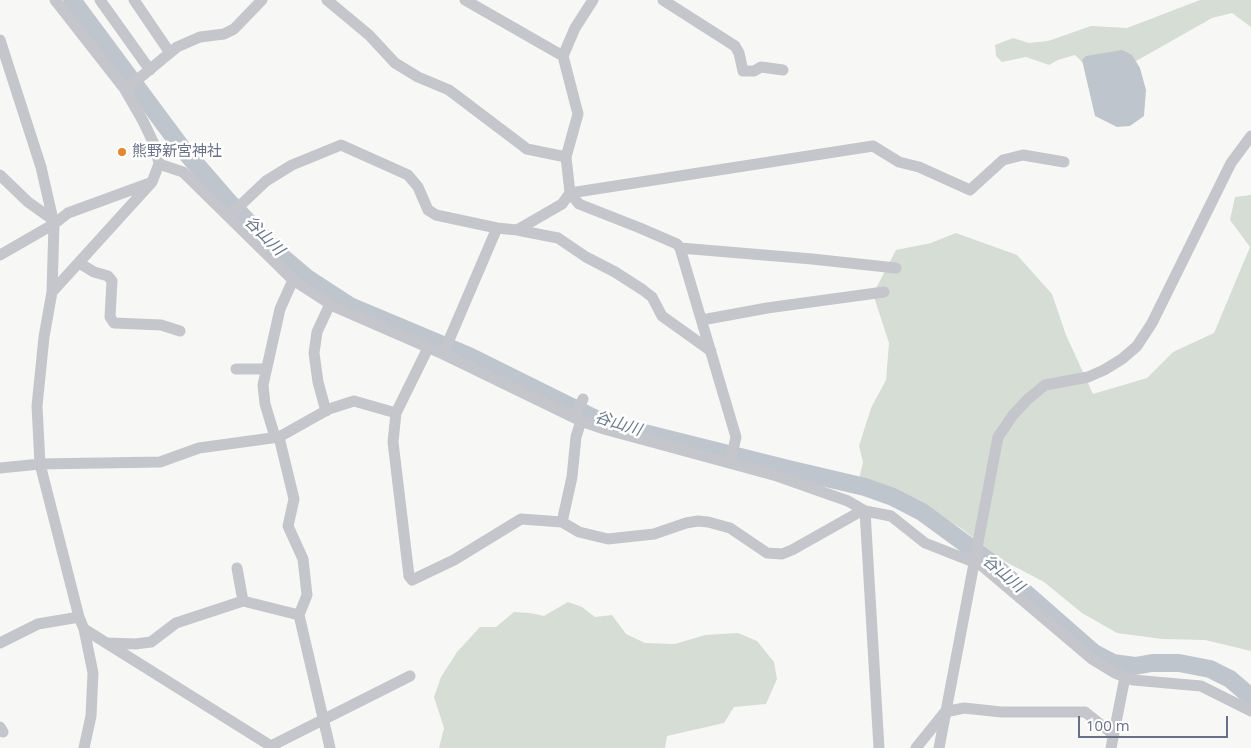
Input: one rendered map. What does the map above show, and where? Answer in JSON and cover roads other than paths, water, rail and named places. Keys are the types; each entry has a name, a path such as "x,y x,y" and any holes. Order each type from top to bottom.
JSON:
{"street":[{"path":"52,292 152,182 159,164 155,146 125,90 55,0"},
{"path":"100,0 150,70"},
{"path":"134,0 170,53"},
{"path":"125,90 177,47 200,37 224,34 234,29 262,0"},
{"path":"327,0 369,35 395,62 418,77 449,90 526,149 566,157"},
{"path":"465,0 563,56"},
{"path":"593,0 575,28 563,56 578,114 566,157 570,194 579,204 677,244 680,248 736,437 730,463"},
{"path":"662,0 735,46 739,53 743,71 754,71 761,67 783,70"},
{"path":"0,40 41,167 53,222 52,292 44,337 38,406 40,464 79,617 84,629 93,673 91,716 84,748"},
{"path":"939,748 973,560 998,437 1028,399 1045,386 1088,377 1104,370 1137,346 1152,323 1231,163 1251,136"},
{"path":"229,215 266,181 292,165 341,145 408,174 418,188 428,210 436,215 496,228 558,238 647,293 652,297 662,316 711,351"},
{"path":"517,230 562,204 570,194 873,146 899,162 919,168 970,190 1003,160 1023,156 1064,162"},
{"path":"159,164 183,172 229,215 293,280 330,304 443,354 578,419 604,429 777,476 848,501 864,510 891,516 925,543 973,560 1092,659 1115,673 1133,680 1201,686 1251,711"},
{"path":"0,175 28,202 53,222"},
{"path":"0,255 68,213 152,182"},
{"path":"443,354 496,228"},
{"path":"680,248 896,268"},
{"path":"79,264 94,272 108,276 112,281 110,317 114,323 161,326 180,331"},
{"path":"293,280 280,309 263,385 265,404 277,437 294,499 288,526 303,559 307,595 299,615 330,748"},
{"path":"702,320 767,308 884,292"},
{"path":"326,411 318,382 314,353 317,332 330,304"},
{"path":"428,348 396,414 393,442 408,576 412,580 454,560 521,519 562,522 579,532 608,539 654,534 686,523 708,522 730,528 767,553 782,554 864,510"},
{"path":"236,370 266,369"},
{"path":"562,522 572,477 578,419 583,399"},
{"path":"0,468 40,464 160,462 199,448 277,437 326,411 354,401 396,414"},
{"path":"864,510 879,748"},
{"path":"237,568 243,601"},
{"path":"106,643 135,644 151,642 176,623 243,601 299,615"},
{"path":"0,643 38,624 79,617"},
{"path":"84,629 272,747 410,676"},
{"path":"1111,748 1125,677"},
{"path":"916,748 945,712 964,708 1001,712 1084,712 1109,731 1114,732"}],"waterway":[{"name":"谷山川","path":"72,0 182,148 227,200 280,255 307,278 350,306 469,356 604,423 865,487 893,497 922,512 989,561 1094,653 1113,663 1135,666 1152,663 1179,663 1210,669 1230,679 1251,697"}],"place":[{"name":"熊野新宮神社","path":"122,152"}]}
